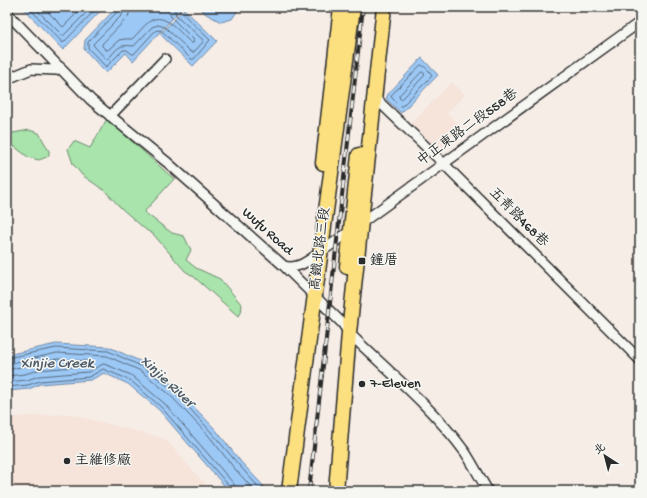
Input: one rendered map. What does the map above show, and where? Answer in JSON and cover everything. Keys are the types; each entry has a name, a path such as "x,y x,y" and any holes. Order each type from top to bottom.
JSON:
{"main road":[{"name":"高鐵北路三段","path":"287,487 312,295 342,7"},
{"name":"高鐵北路三段","path":"316,254 353,7"},
{"name":"高鐵北路三段","path":"328,491 356,226 375,7"},
{"name":"高鐵北路三段","path":"356,226 375,98 384,7"},
{"name":"高鐵北路三段","path":"336,491 346,328"}],"street":[{"path":"637,7 640,10"},
{"name":"Wufu Road","path":"7,13 91,100 168,163 284,266 412,393 465,452 488,491"},
{"name":"中正東路二段558巷","path":"284,266 292,268 298,266 316,254 640,22"},
{"path":"110,116 165,58"},
{"path":"7,79 31,69 56,70 60,67"},
{"name":"五青路468巷","path":"375,98 443,163 640,360"}],"shaded area":[{"path":"452,82 465,95 447,113 461,127 439,150 411,123"},
{"path":"70,414 165,439 211,491 7,491 7,419 17,417"}],"green space":[{"path":"107,119 174,179 144,212 172,233 184,236 191,250 186,260 196,268 220,279 242,305 241,313 238,316 193,276 185,271 153,234 146,230 121,208 105,191 82,175 73,164 68,149 74,141 90,148"},
{"path":"29,130 39,133 49,151 49,156 39,160 28,157 15,147 7,148 7,132 13,133"}],"water":[{"path":"22,7 104,7 63,50"},
{"path":"117,7 183,7 133,61 126,53 106,73 84,49 85,40"},
{"path":"199,7 240,7 232,19 221,22 206,14"},
{"path":"184,9 217,41 193,66 160,34"},
{"path":"422,58 438,75 401,113 386,99 388,94"},
{"name":"Xinjie Creek","path":"56,344 109,347 146,364 175,387 216,430 241,462 268,491 229,491 159,410 128,384 104,373 91,380 40,384 29,389 7,391 7,355"}],"railway":[{"path":"309,491 363,7"}],"place":[{"name":"鐘厝","path":"362,261"},
{"name":"7-Eleven","path":"362,384"},
{"name":"主維修廠","path":"67,461"}],"water label":[{"name":"Xinjie River","path":"167,382"}]}
